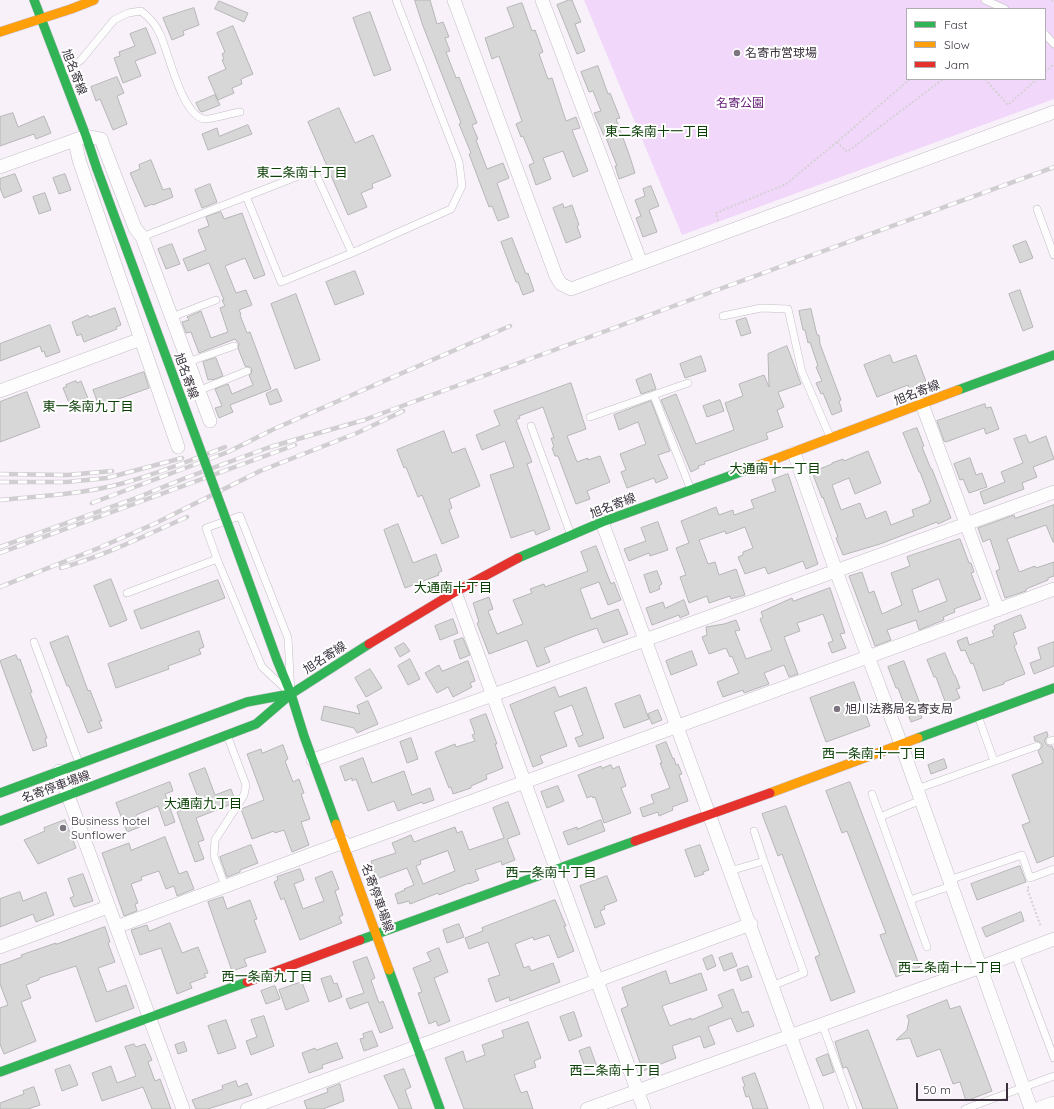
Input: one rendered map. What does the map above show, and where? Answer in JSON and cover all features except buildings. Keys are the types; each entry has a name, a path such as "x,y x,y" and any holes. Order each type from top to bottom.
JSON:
{"main road":[{"name":"旭名寄線","path":"34,0 62,74 80,138 97,169 274,652 291,694 366,646 456,592 524,555 602,522 794,453 1054,356"},
{"path":"0,32 40,18 76,8 94,0"},
{"path":"0,1072 377,934 709,815 1054,688"},
{"name":"名寄停車場線","path":"0,820 68,796 256,724 291,694"},
{"name":"名寄停車場線","path":"291,694 313,760 345,844 440,1109"},
{"name":"名寄停車場線","path":"0,793 247,702 291,694"}],"street":[{"path":"454,0 556,276 561,284 571,289 1054,112"},
{"path":"542,0 641,263"},
{"path":"80,138 79,160 178,447"},
{"path":"0,168 80,138 101,139 134,228 142,238 210,421"},
{"path":"0,391 141,339"},
{"path":"922,404 998,610"},
{"path":"794,453 836,571 901,744 1031,1109"},
{"path":"313,760 1054,492"},
{"path":"602,522 644,641 750,924 817,1109"},
{"path":"116,927 225,886 525,781 1054,589"},
{"path":"456,592 644,1109"},
{"path":"59,771 183,1109"},
{"path":"0,947 108,907"},
{"path":"247,1109 750,924"},
{"path":"587,1109 1054,939"},
{"path":"1037,1109 1054,1103"}],"lane":[{"path":"246,196 281,282 352,253 451,209 462,186 459,162 396,0"},
{"path":"985,0 1003,8"},
{"path":"62,74 81,60 114,20 128,13 141,11 150,18 160,33 185,103 194,115 204,119 240,112"},
{"path":"1046,35 1054,44"},
{"path":"142,238 314,170 352,253"},
{"path":"1037,209 1054,255"},
{"path":"172,316 216,300"},
{"path":"723,316 761,308 788,309 802,372 831,439"},
{"path":"188,362 234,346"},
{"path":"198,391 247,371"},
{"path":"590,417 688,383"},
{"path":"654,396 691,490"},
{"path":"531,426 572,535"},
{"path":"240,516 288,638 291,694 262,667 217,559 206,528 240,516"},
{"path":"127,593 217,559"},
{"path":"34,642 80,763"},
{"path":"978,716 994,761"},
{"path":"225,886 214,856 215,840 244,795 246,785 227,735"},
{"path":"880,817 919,795 994,761 1037,746"},
{"path":"872,794 927,946"},
{"path":"754,831 804,973 772,986"},
{"path":"910,900 1022,855 1030,878 1054,870"},
{"path":"730,872 764,860"},
{"path":"1015,954 1054,1058"},
{"path":"822,1024 853,1109"},
{"path":"965,1109 1054,1076"}],"path":[{"path":"1046,71 1054,64"},
{"path":"721,234 716,214 786,184 909,80"},
{"path":"837,142 847,152 942,80"},
{"path":"986,80 1008,105 1036,80"},
{"path":"1034,885 1027,888 1041,927"}],"green space":[{"name":"名寄公園","path":"584,0 1054,0 1054,99 682,235"}],"railway":[{"path":"0,547 136,498 270,447 364,420 1054,167"},
{"path":"92,503 228,452 274,429 510,326"},
{"path":"0,587 94,550 154,524 260,471 357,433 403,411"},
{"path":"0,553 295,445"},
{"path":"0,500 63,494 109,487 163,471 225,447"},
{"path":"0,482 67,482 107,478 182,458"},
{"path":"0,474 67,475 112,471"},
{"path":"61,568 109,551 187,517"}],"traffic: fast":[{"path":"34,0 86,136 97,169"},
{"path":"97,169 231,533"},
{"path":"958,390 1054,355"},
{"path":"518,558 602,522 746,470"},
{"path":"231,533 277,660 291,694 304,736 336,824"},
{"path":"0,821 256,724 291,694 369,644"},
{"path":"918,738 1054,688"},
{"path":"0,793 247,702 290,694"},
{"path":"360,940 635,841"},
{"path":"389,970 440,1109"},
{"path":"0,1072 247,982"}],"traffic: slow":[{"path":"0,32 94,0"},
{"path":"746,470 958,390"},
{"path":"770,793 918,738"},
{"path":"336,824 389,970"}],"traffic: jam":[{"path":"369,644 455,592 518,558"},
{"path":"635,841 770,793"},
{"path":"247,982 360,940"}],"place":[{"name":"名寄市営球場","path":"737,53"},
{"name":"旭川法務局名寄支局","path":"837,709"},
{"name":"Business hotel Sunflower","path":"63,828"}],"district":[{"name":"東二条南十一丁目","path":"657,132"},
{"name":"東二条南十丁目","path":"302,173"},
{"name":"東一条南九丁目","path":"88,407"},
{"name":"大通南十一丁目","path":"775,469"},
{"name":"大通南十丁目","path":"453,588"},
{"name":"西一条南十一丁目","path":"874,754"},
{"name":"大通南九丁目","path":"203,804"},
{"name":"西一条南十丁目","path":"551,873"},
{"name":"西二条南十一丁目","path":"950,968"},
{"name":"西一条南九丁目","path":"267,977"},
{"name":"西二条南十丁目","path":"615,1071"}]}
